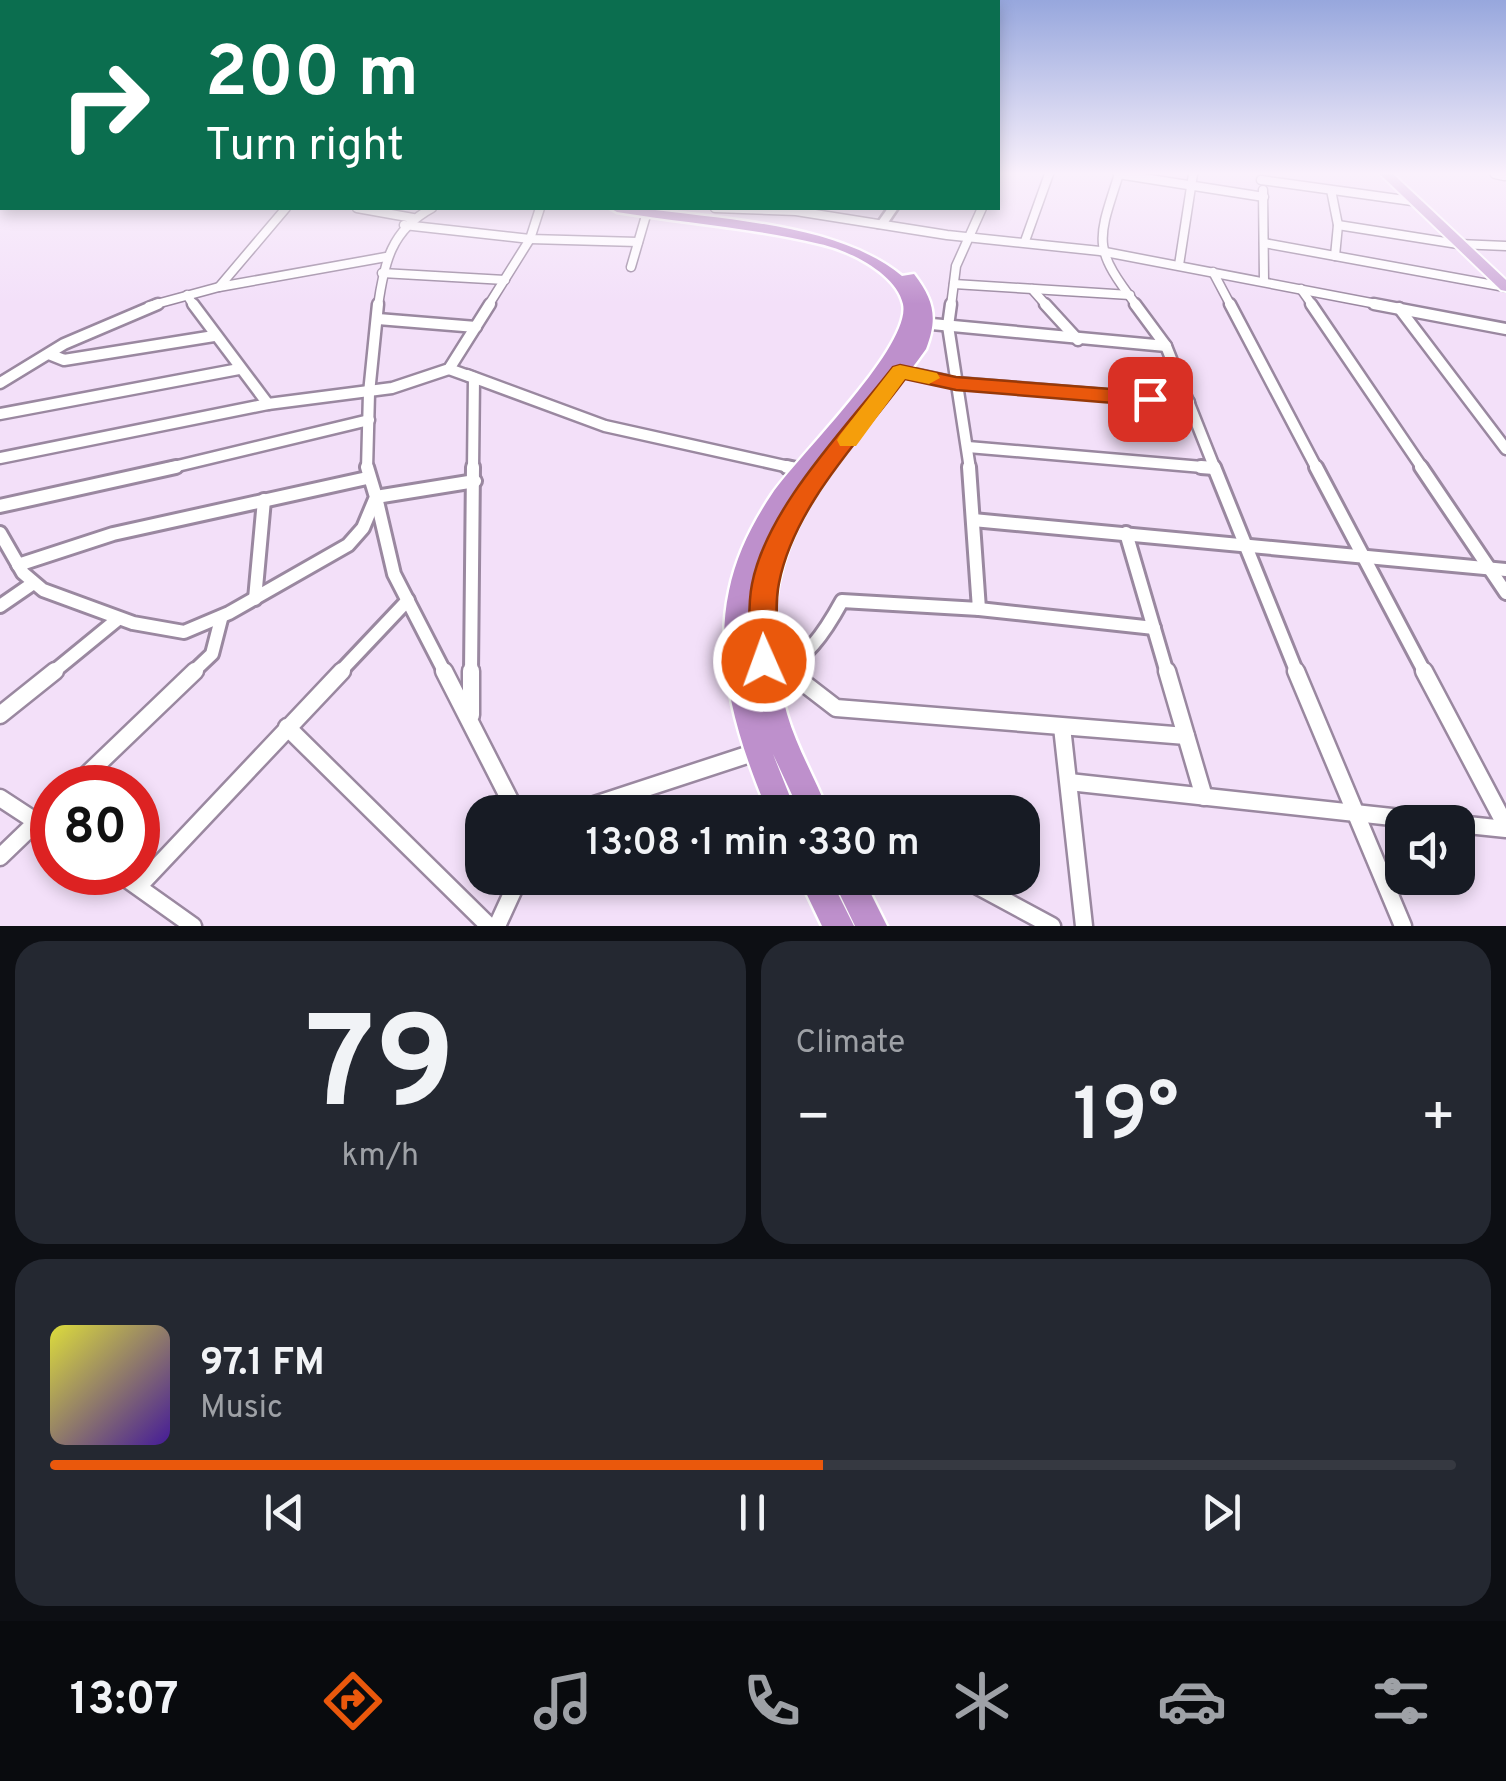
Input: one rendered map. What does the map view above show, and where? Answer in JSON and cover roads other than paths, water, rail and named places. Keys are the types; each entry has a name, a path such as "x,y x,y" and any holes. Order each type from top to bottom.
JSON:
{"highway":[{"path":"689,217 824,240 848,248 870,258 897,281 929,324"},
{"path":"749,217 832,234 875,250 913,280 929,324 900,371 804,498 781,538 765,585 762,618 777,672 781,737 807,795"},
{"path":"776,795 759,751 740,658 745,570 766,518 800,470 884,368 929,324"},
{"path":"822,895 838,926"},
{"path":"856,895 871,926"}],"main road":[{"path":"881,224 887,217"},
{"path":"1429,217 1506,287"}],"street":[{"path":"219,287 278,217"},
{"path":"391,217 530,239 638,242"},
{"path":"417,217 409,222 386,257 382,273 371,389 368,478 376,496 394,574 507,795"},
{"path":"0,458 268,404 415,382 449,368 530,239 537,217"},
{"path":"631,267 640,217"},
{"path":"840,217 1025,240 1180,265 1506,330"},
{"path":"929,324 954,284 956,266 977,217"},
{"path":"1025,240 1034,217"},
{"path":"1106,217 1100,252 1166,346 1354,815 1403,926"},
{"path":"1180,265 1186,217"},
{"path":"1264,217 1264,281"},
{"path":"1335,256 1336,217"},
{"path":"1338,226 1458,244 1506,246"},
{"path":"1264,243 1506,287"},
{"path":"0,383 149,306 219,287 386,257"},
{"path":"1213,272 1506,828"},
{"path":"382,273 505,280"},
{"path":"954,284 1130,295"},
{"path":"1032,289 1078,340"},
{"path":"1301,289 1506,593"},
{"path":"187,295 238,369 268,404"},
{"path":"1399,308 1506,449"},
{"path":"378,319 476,327"},
{"path":"929,324 1166,346"},
{"path":"929,324 956,383 968,448 979,609"},
{"path":"50,354 64,360 214,336"},
{"path":"449,368 605,426 800,470"},
{"path":"449,368 474,378 471,719"},
{"path":"0,414 238,369"},
{"path":"900,371 956,383 1189,402"},
{"path":"0,506 316,436 369,420"},
{"path":"968,448 1214,468"},
{"path":"18,565 113,534 368,478"},
{"path":"376,496 475,482"},
{"path":"0,533 32,584 50,595 179,634 220,619 358,540 368,526 376,496"},
{"path":"254,599 264,500"},
{"path":"973,520 1506,570"},
{"path":"1126,533 1204,797"},
{"path":"0,606 32,584"},
{"path":"160,863 408,600"},
{"path":"1154,628 979,609 842,601 812,646 777,672 836,708 1186,736"},
{"path":"0,715 118,618"},
{"path":"97,765 212,654 220,619"},
{"path":"287,727 493,926 510,895"},
{"path":"1062,727 1084,926"},
{"path":"625,795 759,751"},
{"path":"1068,782 1385,818"},
{"path":"0,798 30,817"},
{"path":"1475,825 1506,828"},
{"path":"0,858 30,837"},
{"path":"151,895 193,926"},
{"path":"995,895 1052,926"}]}
